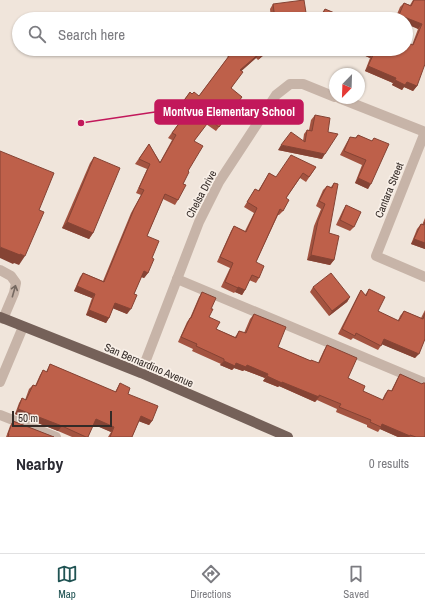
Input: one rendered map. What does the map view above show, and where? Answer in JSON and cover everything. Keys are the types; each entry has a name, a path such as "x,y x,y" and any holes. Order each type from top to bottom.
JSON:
{"main road":[{"name":"San Bernardino Avenue","path":"2,318 141,373 288,437"}],"street":[{"name":"Chelsa Drive","path":"141,373 199,222 219,182 276,95 290,84 303,84 329,94"},
{"path":"354,104 425,132"},
{"name":"Cantara Street","path":"425,132 376,256 425,277"},
{"path":"0,270 11,276 16,284 14,293 2,318"},
{"path":"177,279 425,383"},
{"path":"0,382 23,327"},
{"path":"0,414 56,437"}],"building":[{"path":"304,0 306,12 274,12 273,4"},
{"path":"414,0 425,0 425,64 417,86 407,82 405,85 395,80 396,78 368,66 373,56 413,56 413,45 422,24 413,20 413,12 400,12 404,3 411,6"},
{"path":"325,9 332,12 324,12"},
{"path":"229,56 256,56 240,70 243,72 231,88 242,97 219,127 210,120 194,141 203,146 188,171 189,172 183,184 186,185 178,200 165,194 147,236 159,241 152,258 154,259 148,273 144,271 134,294 137,295 131,309 115,303 109,318 89,310 95,294 77,286 83,273 104,282 134,209 144,190 139,188 150,164 139,159 149,144 160,163 176,135 172,133 191,107 183,102 190,92 192,94 194,92 199,96"},
{"path":"315,115 330,118 328,132 338,134 325,154 281,145 291,132 305,142 307,130 312,131"},
{"path":"358,135 372,141 374,138 389,144 371,184 358,178 366,160 344,151 350,137 356,138"},
{"path":"0,151 54,173 39,210 44,212 25,256 0,247"},
{"path":"291,155 316,167 309,177 303,173 286,198 289,200 283,211 280,209 256,262 264,266 259,278 252,275 245,290 238,288 225,282 233,263 220,257 234,226 246,232 257,208 247,202 255,189 259,191 269,173 276,177"},
{"path":"94,157 120,168 93,233 67,222"},
{"path":"334,183 338,184 329,233 339,236 334,260 311,255 318,221 325,204 319,201 327,186 332,188"},
{"path":"346,205 361,212 354,227 340,220"},
{"path":"425,222 425,243 414,239 421,224 424,225"},
{"path":"331,273 350,297 332,311 313,287"},
{"path":"369,289 385,297 378,311 399,321 404,311 423,319 425,313 425,339 419,354 384,339 381,346 356,333 355,336 342,329 361,290 366,296"},
{"path":"202,292 216,298 209,317 220,322 216,329 236,338 239,331 246,333 254,314 286,327 278,347 319,363 327,345 357,358 348,378 365,386 363,391 383,400 388,390 392,391 400,374 422,384 425,383 425,437 410,436 382,424 381,427 370,422 371,420 339,407 341,404 282,383 267,376 268,374 247,365 246,367 236,363 235,366 224,361 224,359 196,346 197,344 181,337"},
{"path":"50,364 116,392 120,383 130,388 128,394 158,406 152,421 141,416 132,437 110,437 114,427 96,419 88,437 86,437 18,409 22,398 26,400 33,385 36,386 43,370 47,372"},
{"path":"13,421 54,437 8,437"}],"place":[{"name":"Montvue Elementary School","path":"81,123"}]}
